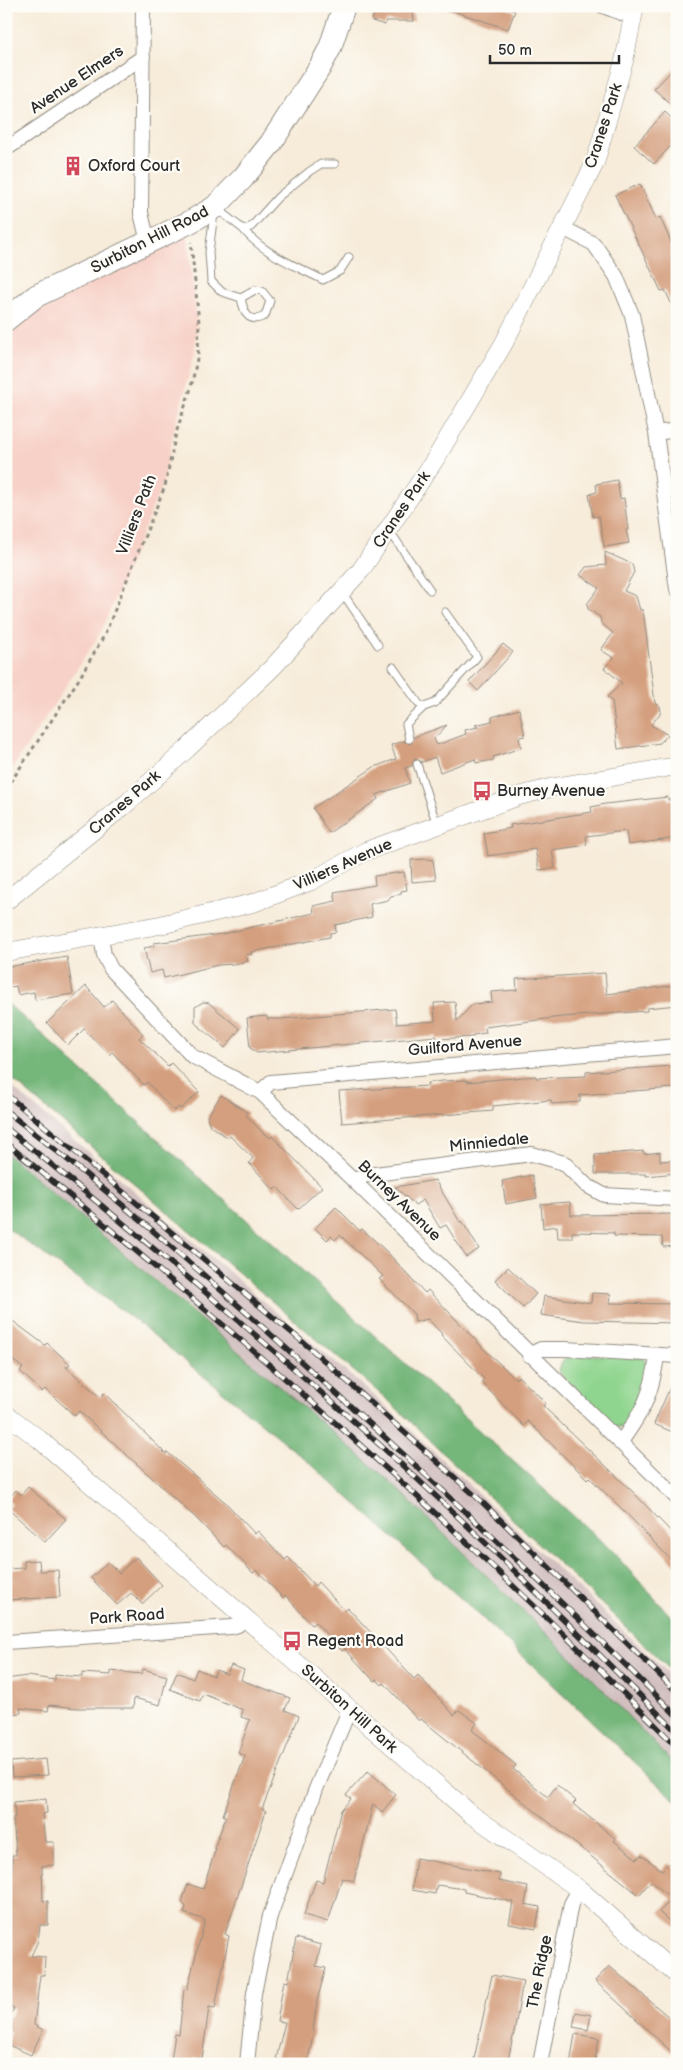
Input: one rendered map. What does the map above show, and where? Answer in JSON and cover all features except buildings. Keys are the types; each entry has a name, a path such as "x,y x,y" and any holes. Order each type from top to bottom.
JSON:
{"main road":[{"name":"Surbiton Hill Road","path":"6,320 36,296 190,222 215,207 243,178 271,144 316,75 330,48 344,6"}],"street":[{"name":"Avenue Elmers","path":"143,6 141,213 148,242"},
{"path":"603,6 634,12"},
{"name":"Cranes Park","path":"6,901 127,803 180,755 273,667 362,570 436,458 504,343 595,163 624,61 634,12"},
{"name":"Avenue Elmers","path":"6,148 142,57"},
{"path":"563,228 594,244 616,276 632,315 656,433 677,588"},
{"path":"656,433 677,430"},
{"name":"Villiers Avenue","path":"6,952 170,923 253,903 311,880 366,851 519,796 554,787 677,766"},
{"name":"Burney Avenue","path":"101,936 104,955 111,969 192,1056 260,1092 353,1180 677,1498"},
{"name":"Guilford Avenue","path":"260,1092 271,1082 677,1046"},
{"name":"Minniedale","path":"353,1180 367,1175 532,1154 564,1163 586,1186 604,1195 677,1199"},
{"path":"529,1354 541,1349 565,1349 677,1356"},
{"path":"620,1443 637,1420 654,1385 657,1356"},
{"name":"Surbiton Hill Park","path":"6,1414 39,1439 245,1616 350,1708 392,1748 472,1816 579,1889 677,1975"},
{"name":"Park Road","path":"6,1642 231,1627 238,1625 245,1616"},
{"path":"247,2064 254,1993 270,1916 316,1789 350,1708"},
{"name":"The Ridge","path":"540,2064 571,1904 579,1889"}],"lane":[{"path":"243,229 251,227 278,197 321,164 335,164"},
{"path":"215,207 243,229 251,240 323,280 340,272 349,257"},
{"path":"215,207 209,252 211,281 222,292 241,298 255,290 262,292 270,301 265,316 257,320 251,318 243,309 241,298"},
{"path":"388,530 430,590"},
{"path":"342,592 378,645"},
{"path":"409,739 406,724 424,707 435,703 477,657 445,612"},
{"path":"393,667 419,704 424,707"},
{"path":"417,764 437,825"}],"path":[{"name":"Villiers Path","path":"6,789 105,634 164,486 176,433 198,354 199,322 190,222"}],"shaded area":[{"path":"186,220 197,323 195,352 174,430 163,483 101,632 6,778 6,327 31,306"},
{"path":"6,1082 377,1398 677,1681 677,1767 585,1671 195,1313 6,1153"}],"green space":[{"path":"6,1002 610,1549 677,1623 677,1676 390,1402 6,1074"},
{"path":"6,1153 386,1478 585,1671 677,1767 677,1802 476,1612 312,1465 135,1320 6,1227"},
{"path":"571,1354 642,1358 646,1363 646,1381 632,1413 623,1427 614,1427 559,1371 563,1361"}],"railway":[{"path":"6,1094 310,1348 480,1500 677,1692"},
{"path":"6,1111 164,1240 363,1417 544,1586 677,1716"},
{"path":"6,1128 213,1299 414,1476 547,1602 677,1732"},
{"path":"6,1143 265,1361 350,1436 516,1588 677,1747"}],"place":[{"name":"Oxford Court","path":"73,166"},
{"name":"Burney Avenue","path":"482,791"},
{"name":"Regent Road","path":"292,1641"}]}
